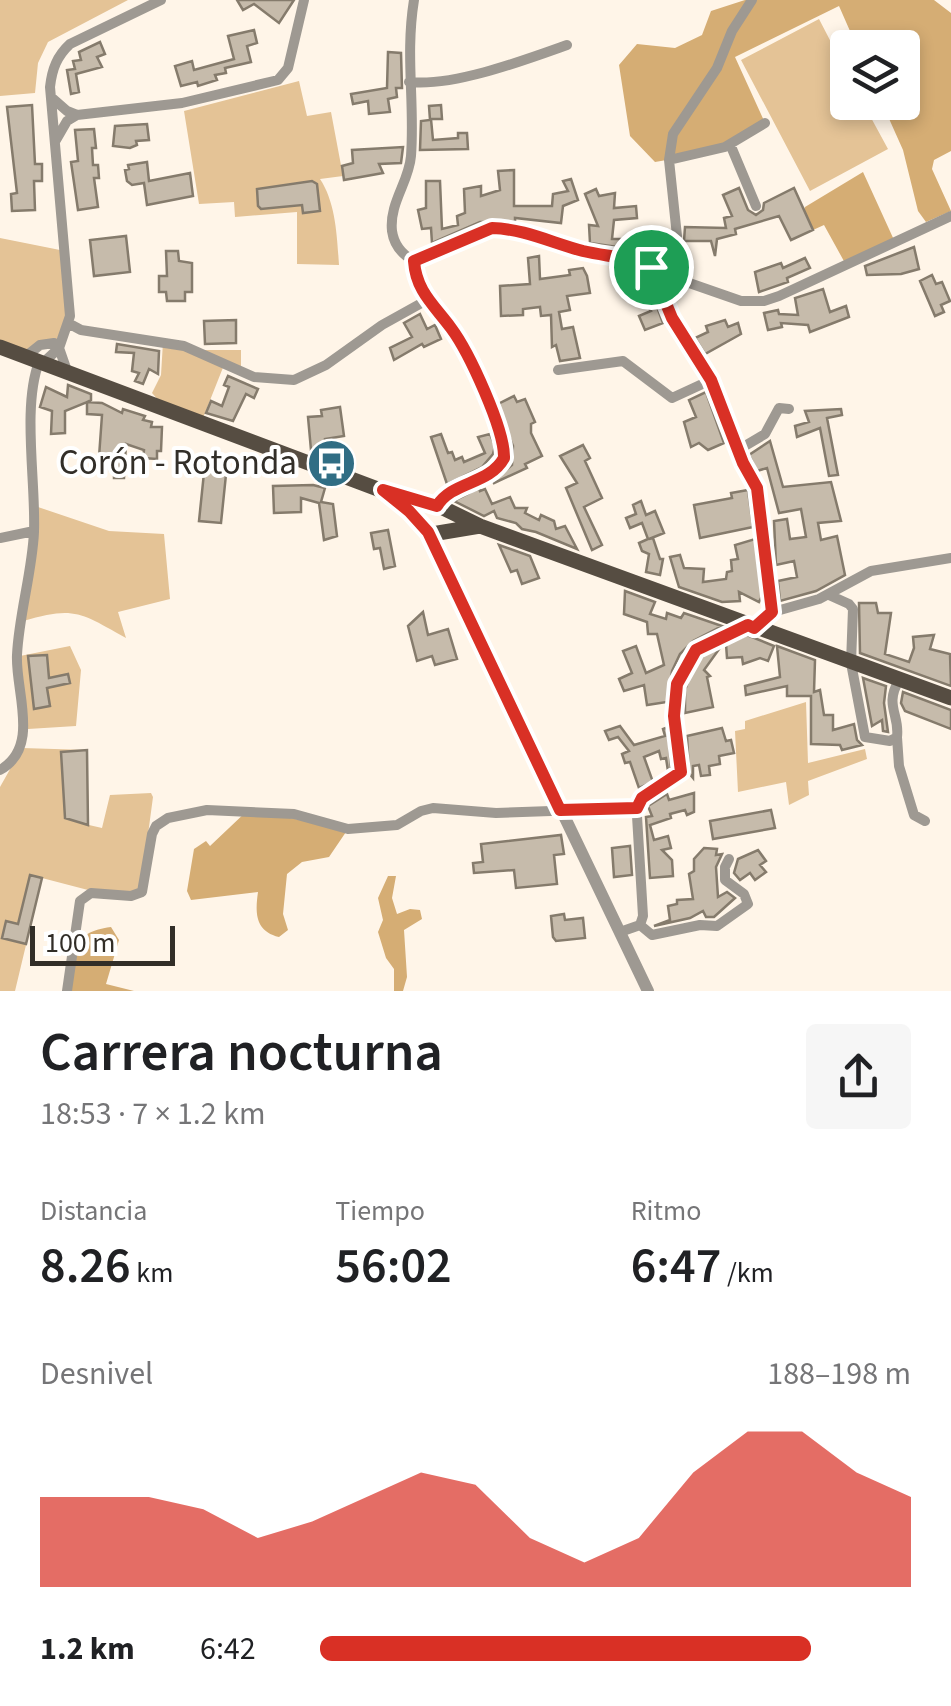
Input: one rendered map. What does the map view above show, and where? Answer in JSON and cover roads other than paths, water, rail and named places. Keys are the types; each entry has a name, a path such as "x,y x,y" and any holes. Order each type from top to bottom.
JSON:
{"main road":[{"path":"0,347 951,698"},
{"path":"383,490 426,528 447,531 480,526"},
{"path":"426,528 424,516 439,508"},
{"path":"439,508 452,520 447,531"}],"street":[{"path":"67,371 59,348 66,325 51,97 53,70 65,49 162,0"},
{"path":"53,116 182,103 278,80 288,68 304,0"},
{"path":"414,0 408,82 410,162 392,224 399,250 414,261 416,281 459,341 504,445 504,458 493,472 444,495 439,508"},
{"path":"655,269 676,236 669,160 674,134 716,68 738,20 752,0"},
{"path":"408,82 440,81 519,62 567,45"},
{"path":"51,97 70,116"},
{"path":"56,141 70,116"},
{"path":"669,160 730,144 765,122"},
{"path":"730,144 756,206"},
{"path":"414,261 492,228 525,231 588,252 627,257 727,297 764,300 951,216"},
{"path":"655,269 672,318 711,380 757,488 772,612"},
{"path":"66,325 184,346 254,377 280,381 308,375 427,300"},
{"path":"0,770 11,761 23,733 17,652 34,531 32,389 36,361 66,325"},
{"path":"48,342 59,348"},
{"path":"36,361 59,348"},
{"path":"558,370 623,361 672,398 711,380"},
{"path":"738,450 764,434 779,408 789,409"},
{"path":"426,528 648,991"},
{"path":"0,538 34,531"},
{"path":"447,531 449,573"},
{"path":"640,925 643,916 637,808 642,798 681,772 674,702 677,684 691,655 772,612 829,594 871,571 951,558"},
{"path":"829,594 853,609 851,663 865,737 890,741 897,737"},
{"path":"900,680 892,692 891,704 899,730 899,766 914,815 925,821"},
{"path":"68,991 80,901 91,893 131,896 142,892 152,834 168,818 207,810 272,812 348,829 397,826 421,810 434,808 496,813 637,808"},
{"path":"640,925 652,935 700,925 717,926 729,920 748,904 744,894 725,880 729,859"},
{"path":"620,932 640,925"}],"place":[{"name":"Corón - Rotonda","path":"332,463"}]}
